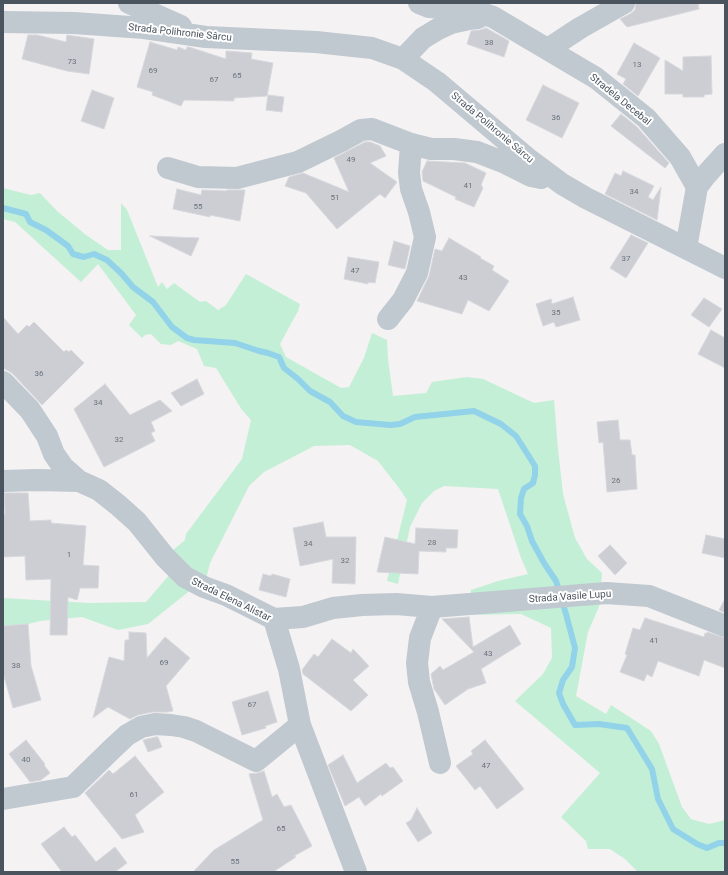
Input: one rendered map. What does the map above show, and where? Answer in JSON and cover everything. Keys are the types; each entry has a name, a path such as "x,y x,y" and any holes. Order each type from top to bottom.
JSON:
{"street":[{"path":"129,3 206,37"},
{"name":"Stradela Decebal","path":"419,3 429,7 472,10 493,17 596,78 646,118 680,157 697,187"},
{"path":"548,49 580,28 624,3"},
{"path":"403,59 423,38 438,29 451,23 469,19 493,17"},
{"name":"Strada Polihronie Sârcu","path":"3,22 74,23 144,28 206,37 316,42 372,48 403,59 437,82 527,158 562,184 586,198 725,268"},
{"name":"Strada Polihronie Sârcu","path":"168,168 198,177 236,178 298,162 361,130 372,129 410,144 431,149 454,149 477,152 503,162 531,176 562,184"},
{"path":"388,319 403,300 417,273 425,237 419,212 411,190 409,173 410,144"},
{"path":"686,248 697,187 725,154"},
{"name":"Strada Elena Alistar","path":"3,382 30,410 47,436 54,454 63,467 80,482 99,490 123,509 137,522 165,557 186,577 204,587 226,595 274,619 289,669 300,725 351,868"},
{"path":"3,482 37,480 80,482"},
{"name":"Strada Vasile Lupu","path":"274,619 304,617 333,608 362,605 396,604 432,607 606,593 649,596 725,626"},
{"path":"432,607 420,638 417,663 419,682 440,763"},
{"path":"3,799 73,787 112,749 141,727 155,724 171,725 196,731 256,761 300,725"}],"green space":[{"path":"3,188 31,195 40,193 57,211 86,235 108,250 121,250 121,203 127,210 158,287 162,282 167,289 174,283 200,302 206,301 218,310 226,305 246,274 300,304 298,311 280,344 286,357 341,388 349,387 364,358 372,333 387,340 393,396 426,393 432,382 467,377 483,379 534,403 554,400 563,494 575,538 587,559 602,573 600,604 588,632 576,696 606,714 611,705 651,731 659,744 682,807 691,819 709,824 725,820 725,870 718,872 638,872 625,859 610,849 588,849 586,841 561,817 600,773 515,701 543,674 552,658 551,628 521,614 469,615 471,590 498,581 528,574 521,558 498,489 444,486 434,491 422,503 410,527 398,584 387,581 407,500 378,461 350,445 314,446 264,472 249,486 210,563 206,579 182,564 173,550 185,540 186,534 242,459 251,420 242,410 216,368 204,366 197,349 178,341 171,345 161,344 151,334 145,335 142,338 129,325 136,315 98,264 81,282 15,222 3,219"},
{"path":"171,573 192,589 148,624 118,630 82,617 3,626 3,598 89,603 146,602"}],"building":[{"path":"636,3 698,3 699,9 627,27 620,19 635,10"},
{"path":"486,28 509,41 504,57 467,44 471,31"},
{"path":"28,35 37,35 66,42 67,35 94,39 89,74 67,71 22,59"},
{"path":"150,42 177,50 178,47 186,50 187,47 189,47 226,59 226,51 252,53 251,59 273,63 267,96 234,98 234,101 184,100 181,106 152,95 153,92 137,87"},
{"path":"634,43 660,58 638,96 623,84 626,79 617,74"},
{"path":"711,56 712,94 704,95 704,97 683,97 683,94 665,94 665,60 683,71 683,57"},
{"path":"543,85 579,103 562,138 526,120"},
{"path":"92,90 114,98 104,129 81,121"},
{"path":"268,95 284,97 282,112 266,110"},
{"path":"621,114 637,127 669,163 665,168 611,126"},
{"path":"365,142 370,142 380,146 386,156 370,163 397,182 385,198 380,194 337,229 306,193 285,186 289,177 303,173 349,192 334,158"},
{"path":"427,161 465,163 486,173 481,185 483,188 474,207 455,199 456,197 423,181 422,172"},
{"path":"623,171 654,186 648,197 653,200 661,187 657,220 605,194 615,173 621,176"},
{"path":"177,189 201,195 202,190 245,190 240,221 210,215 210,217 173,209"},
{"path":"631,235 648,243 626,278 610,268"},
{"path":"150,236 199,238 191,256"},
{"path":"449,238 494,266 492,270 509,281 489,311 468,300 462,314 417,301 429,276 435,249 442,251"},
{"path":"394,241 410,246 405,269 388,265"},
{"path":"348,257 379,262 375,283 368,282 368,284 344,279"},
{"path":"573,297 580,320 556,327 554,322 543,326 536,304 551,299 552,304"},
{"path":"704,298 722,309 709,327 691,315"},
{"path":"3,317 18,334 27,325 29,327 34,322 64,352 66,350 69,352 71,350 84,363 42,405 12,373 3,368"},
{"path":"711,330 725,338 725,368 698,354"},
{"path":"197,379 204,394 181,406 171,393"},
{"path":"105,384 130,415 160,400 172,411 151,422 155,431 151,433 155,441 104,467 74,409"},
{"path":"618,420 620,440 630,440 632,455 635,455 637,489 607,492 603,442 599,443 597,422"},
{"path":"4,493 28,493 30,521 51,520 51,523 86,526 83,565 99,566 98,588 80,588 77,600 68,597 67,635 50,635 51,579 26,580 25,556 3,557 3,514 5,514"},
{"path":"323,522 326,537 356,537 355,584 332,583 333,559 300,566 293,528"},
{"path":"416,528 458,530 457,548 446,548 446,552 419,551 418,574 377,572 385,537 415,544"},
{"path":"706,535 725,539 725,558 702,553"},
{"path":"610,545 627,563 615,575 598,556"},
{"path":"263,574 271,576 272,574 290,579 286,597 259,590"},
{"path":"725,599 725,613 719,610"},
{"path":"469,617 473,647 510,625 521,644 481,669 486,683 468,689 445,705 434,689 431,674 440,666 443,670 474,652 442,619"},
{"path":"645,618 704,637 705,633 707,634 707,632 725,638 725,668 704,660 699,676 658,661 652,677 647,674 644,681 620,672 627,655 625,654 633,628 640,630"},
{"path":"28,624 31,666 41,700 13,708 3,673 3,626"},
{"path":"129,632 146,633 147,658 165,637 190,658 166,686 173,711 152,712 138,715 130,719 108,707 93,718 109,657 124,661 125,640 129,640"},
{"path":"332,639 351,653 353,649 369,666 353,680 368,695 351,711 303,674 302,670 314,654 318,657"},
{"path":"268,691 277,722 265,726 266,728 242,735 232,702"},
{"path":"158,737 162,747 148,752 143,740"},
{"path":"26,740 45,764 44,765 50,773 41,780 30,782 9,754"},
{"path":"485,740 524,789 497,809 480,786 475,790 456,766 473,754 471,751"},
{"path":"343,755 357,783 386,763 390,768 393,767 403,781 382,796 381,794 365,806 359,797 345,806 328,765"},
{"path":"135,756 164,792 135,815 144,832 122,839 85,793 109,770 113,774"},
{"path":"264,771 272,797 277,794 284,807 291,805 312,846 294,856 296,857 273,872 193,872 214,850 263,820 249,774"},
{"path":"417,808 432,833 418,842 406,823 411,820"},
{"path":"64,827 72,837 75,835 96,862 115,847 127,863 115,872 62,872 41,844"}],"waterway":[{"path":"3,208 26,214 30,222 46,230 68,246 73,254 84,257 94,254 107,260 133,287 153,302 172,327 187,338 194,340 235,343 279,357 284,368 310,391 330,402 343,416 356,422 390,425 400,424 415,417 474,411 501,424 516,436 535,466 533,483 524,489 521,498 520,514 527,526 532,541 556,581 575,648 572,667 563,680 559,693 563,704 575,725 599,724 627,728 652,769 658,799 673,829 697,844 707,848 719,843 725,843"}]}
